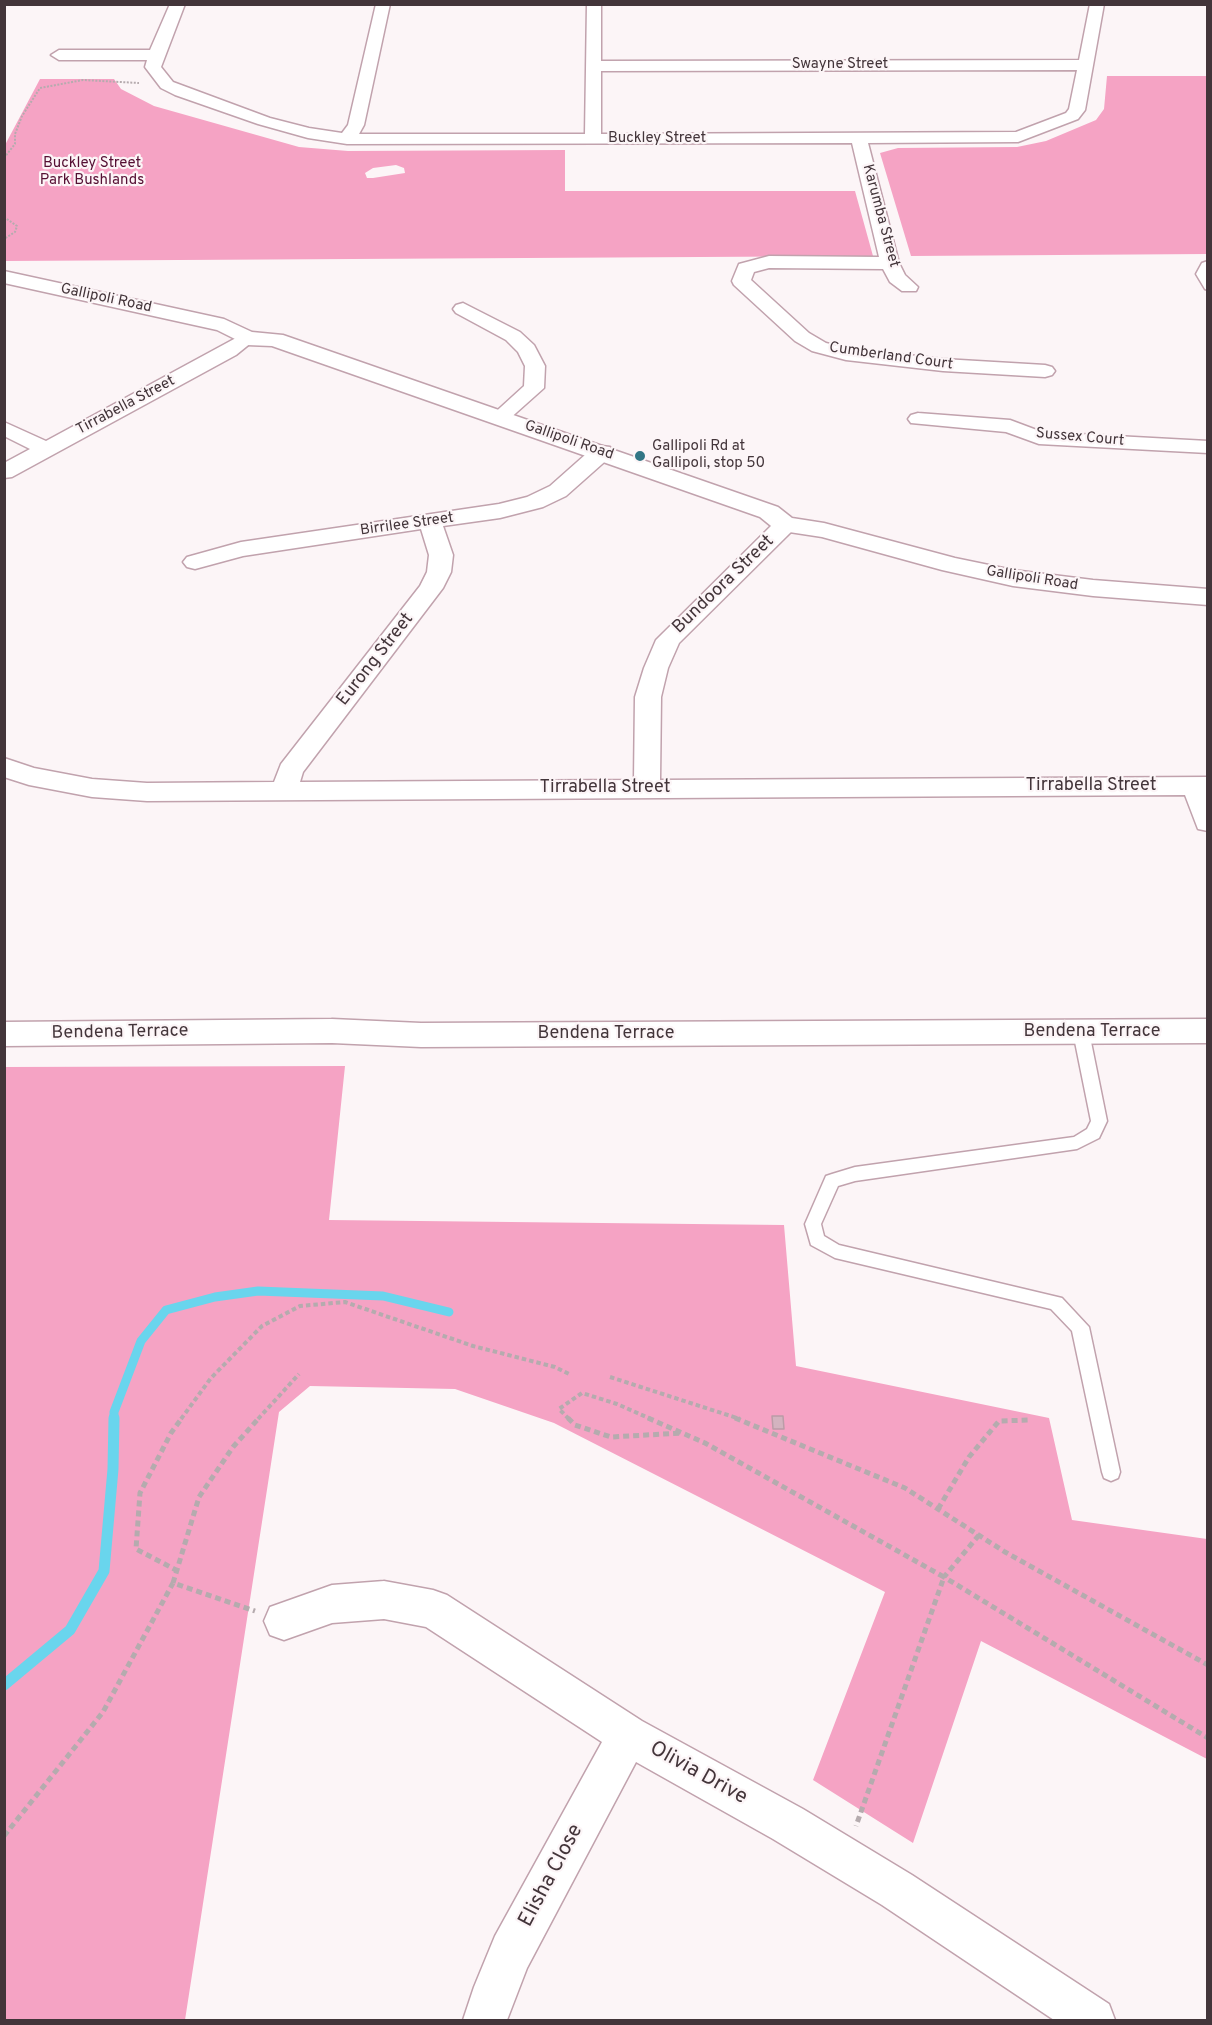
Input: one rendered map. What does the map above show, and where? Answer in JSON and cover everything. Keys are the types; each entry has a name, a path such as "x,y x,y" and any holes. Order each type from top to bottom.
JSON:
{"street":[{"path":"167,85 153,67 178,4"},
{"path":"347,139 356,125 382,4"},
{"path":"593,139 594,4"},
{"name":"Buckley Street","path":"167,85 264,121 308,133 347,139 1018,137 1072,116 1077,110 1097,4"},
{"path":"59,55 156,55"},
{"name":"Swayne Street","path":"594,66 1087,65"},
{"name":"Karumba Street","path":"859,139 890,263 897,278 909,287"},
{"name":"Cumberland Court","path":"890,263 769,262 746,268 741,281 802,337 819,347 846,354 943,365 1045,371"},
{"name":"Gallipoli Road","path":"4,277 224,325 247,338 275,340 769,512 785,525 824,530 951,565 1013,578 1093,588 1208,597"},
{"path":"463,309 513,336 527,349 535,366 534,388 500,417"},
{"name":"Tirrabella Street","path":"4,472 229,351 247,338"},
{"name":"Sussex Court","path":"918,419 1010,426 1039,438 1208,447"},
{"path":"4,428 46,449"},
{"name":"Birrilee Street","path":"195,562 241,549 500,511 535,502 558,491 602,452"},
{"name":"Eurong Street","path":"285,790 290,770 431,588 439,572 441,555 430,522"},
{"name":"Bundoora Street","path":"647,788 648,697 656,668 668,640 785,525"},
{"name":"Tirrabella Street","path":"4,767 29,777 92,788 147,792 1201,786"},
{"path":"1201,786 1208,822"},
{"name":"Bendena Terrace","path":"4,1034 332,1031 422,1035 1208,1031"},
{"name":"Olivia Drive","path":"284,1622 332,1604 342,1603 384,1600 434,1609 628,1735 844,1857 1093,2020"},
{"name":"Elisha Close","path":"485,2020 511,1952 628,1735"}],"lane":[{"path":"1208,264 1204,265 1201,274 1208,287"},
{"path":"1081,1032 1099,1121 1093,1133 1077,1143 855,1174 832,1181 813,1224 817,1240 836,1251 1056,1303 1080,1327 1110,1472"}],"path":[{"path":"4,158 15,144 15,134 22,116 40,88 82,80 167,85"},
{"path":"4,218 17,226 15,232 4,239"},
{"path":"178,1571 136,1549 140,1493 171,1433 211,1378 262,1326 300,1306 345,1302 473,1346 555,1367 571,1375"},
{"path":"4,1836 103,1712 173,1583 199,1497 233,1447 298,1374"},
{"path":"610,1377 754,1424 905,1488 979,1535 1208,1665"},
{"path":"682,1433 611,1437 575,1425 559,1409 582,1393 617,1404 705,1443 944,1577 1208,1738"},
{"path":"938,1509 969,1457 999,1421 1031,1420"},
{"path":"844,1857 944,1577 979,1535"},
{"path":"173,1583 284,1622"}],"green space":[{"path":"1107,76 1207,76 1207,254 911,256 880,153 898,148 1017,147 1046,141 1096,120 1104,109"},
{"name":"Buckley Street Park Bushlands","path":"40,79 114,79 121,89 154,106 299,147 348,151 565,150 565,191 855,191 873,256 5,261 5,145","holes":["396,165 404,168 405,173 373,178 367,178 365,173 373,168"]},
{"path":"345,1066 329,1220 784,1225 796,1366 1049,1418 1072,1520 1207,1539 1207,1759 981,1641 913,1843 813,1780 885,1592 554,1423 455,1389 310,1386 279,1412 185,2020 5,2020 4,1067"}],"building":[{"path":"772,1416 783,1416 784,1429 773,1429"}],"waterway":[{"path":"114,1418 114,1412 141,1341 166,1310 215,1297 258,1291 383,1296 449,1312"},
{"path":"4,1685 70,1630 104,1571 113,1469 114,1418"}],"place":[{"name":"Gallipoli Rd at Gallipoli, stop 50","path":"640,456"}]}
